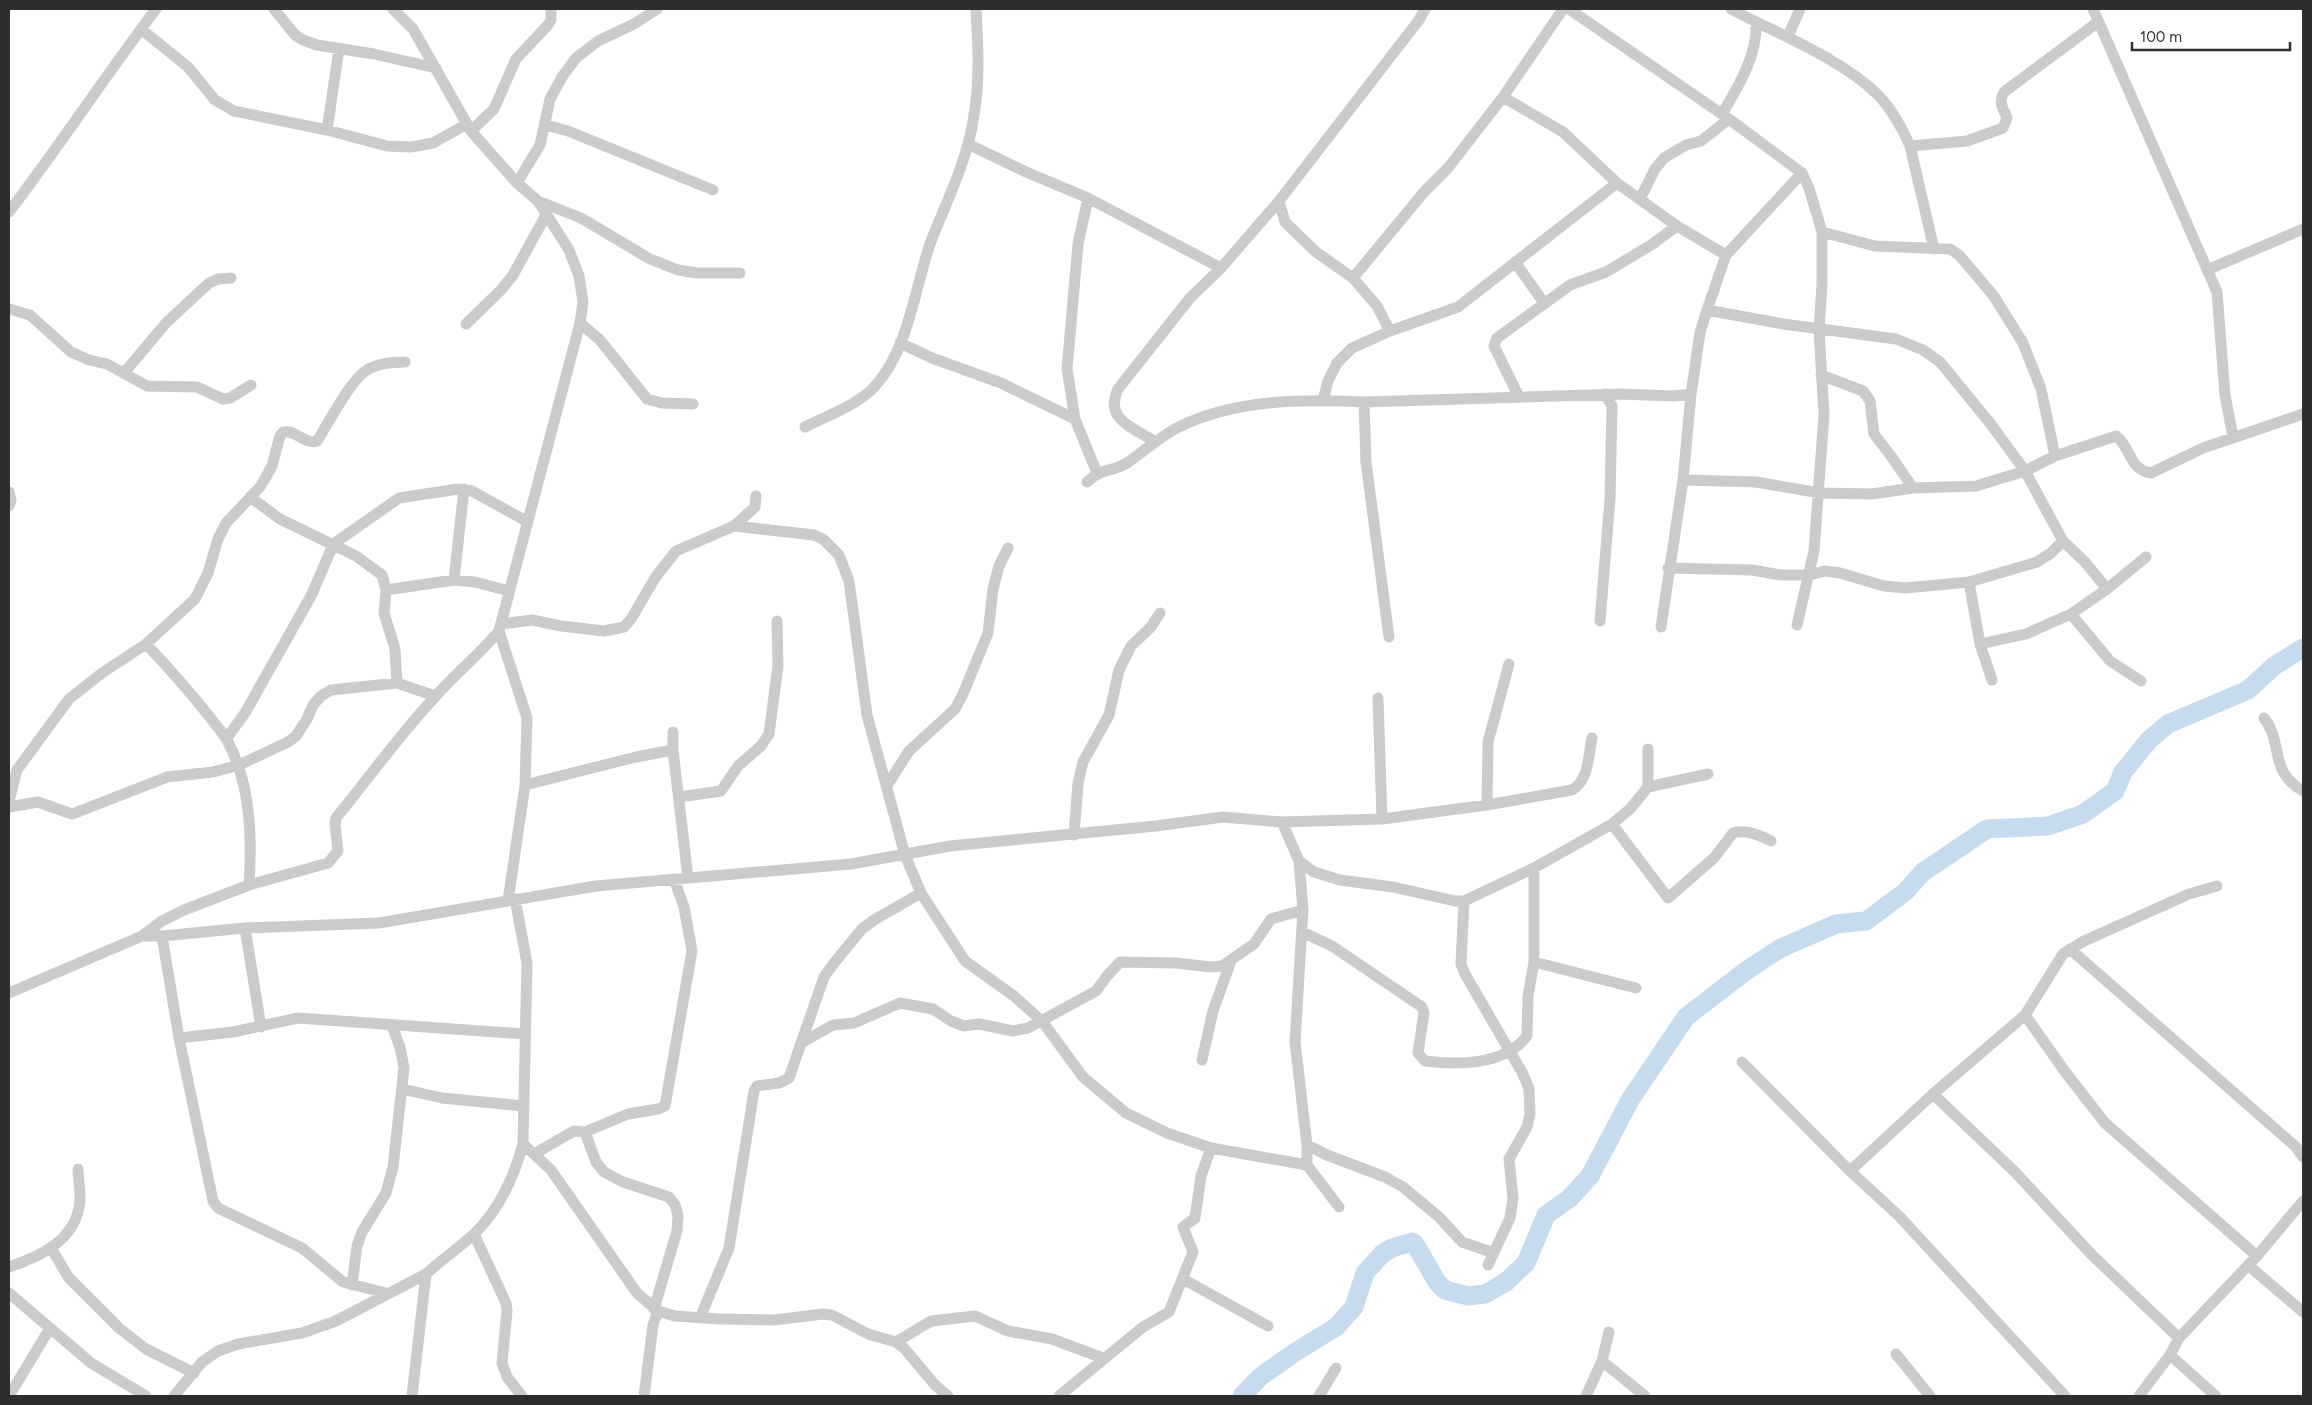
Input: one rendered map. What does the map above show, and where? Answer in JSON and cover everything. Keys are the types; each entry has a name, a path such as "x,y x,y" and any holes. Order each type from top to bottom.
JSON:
{"street":[{"path":"9,211 49,159 106,75 156,9"},
{"path":"274,9 295,35 317,45 374,54 436,68"},
{"path":"393,9 413,29 469,127 517,183 538,201 581,218 650,259 678,270 697,273 740,273"},
{"path":"141,29 188,67 215,100 234,111 327,130 387,146 411,147 432,143 469,127 494,110 516,59 551,20 551,9"},
{"path":"517,183 540,145 546,125 550,98 576,58 598,41 634,24 657,9"},
{"path":"805,428 861,398 876,386 886,372 900,343 930,246 968,144 974,115 979,58 976,9"},
{"path":"1154,442 1119,417 1113,407 1113,400 1118,389 1146,351 1190,298 1221,268 1279,201 1419,20 1425,9"},
{"path":"1353,278 1427,187 1448,168 1503,97 1563,9"},
{"path":"1569,9 1726,116 1802,173 1809,188 1822,232 1822,285 1819,329 1824,415 1820,493 1814,551 1797,625"},
{"path":"1731,9 1788,36 1852,74 1877,94 1903,130 1910,146 1934,248"},
{"path":"1788,36 1800,9"},
{"path":"2093,9 2217,292 2225,395 2233,437"},
{"path":"1640,199 1655,169 1664,158 1686,145 1701,141 1726,116 1743,76 1757,35 1756,22"},
{"path":"1910,146 1967,141 2003,128 2007,118 2000,104 2000,98 2004,92 2098,22"},
{"path":"327,130 339,48"},
{"path":"1503,97 1562,132 1617,183 1676,226 1726,255"},
{"path":"546,125 568,131 713,190"},
{"path":"968,144 1026,172 1088,198 1221,268"},
{"path":"1660,627 1683,480 1691,394 1700,333 1706,310 1726,255 1802,173"},
{"path":"1323,400 1328,381 1337,363 1352,348 1390,331 1452,310 1617,183"},
{"path":"1088,198 1078,244 1066,370 1075,419 1097,473"},
{"path":"9,993 142,936 162,921 184,910 248,885 320,867 336,856 339,845 335,824 336,818 435,696 486,647 500,628 584,302 579,276 570,250 538,201"},
{"path":"1279,201 1285,222 1291,230 1316,252 1353,278 1377,306 1390,331"},
{"path":"466,324 501,290 513,275 546,215"},
{"path":"1519,397 1494,346 1494,342 1570,285 1613,267 1676,226"},
{"path":"2207,270 2303,228"},
{"path":"1822,232 1875,246 1950,249 1960,255 1993,295 2023,343 2041,389 2055,456"},
{"path":"1515,262 1544,303"},
{"path":"124,373 166,324 209,283 218,279 231,278"},
{"path":"9,309 30,315 43,324 58,342 71,352 124,373 147,386 197,387 223,399 230,398 250,385"},
{"path":"1706,310 1741,318 1896,339 1923,350 1940,362 1990,423 2025,471 2063,541 2084,562 2107,590"},
{"path":"580,323 600,340 647,399 662,403 693,404"},
{"path":"900,343 932,358 1000,383 1075,419"},
{"path":"9,801 15,775 21,764 69,699 102,673 146,644 195,599 208,573 218,539 226,523 260,487 272,466 283,432 292,433 309,442 317,441 356,379 366,370 379,365 405,362"},
{"path":"1821,375 1863,391 1868,395 1874,434 1913,488"},
{"path":"1087,482 1097,473 1124,465 1154,442 1180,426 1230,408 1323,400 1364,402 1478,400 1605,394 1674,396 1691,394"},
{"path":"1600,621 1610,499 1612,406 1605,394"},
{"path":"1612,406 1620,394"},
{"path":"1364,402 1366,462 1389,637"},
{"path":"1683,480 1756,482 1820,493 1872,494 1913,488 1976,486 2025,471 2055,456 2116,436 2122,442 2136,467 2144,472 2151,473 2203,448 2303,414"},
{"path":"226,739 245,712 311,596 333,546 398,498 464,488 528,522"},
{"path":"454,580 464,488"},
{"path":"9,492 11,501 9,506"},
{"path":"500,628 532,620 561,626 604,631 624,627 631,620 655,578 676,552 734,526 755,507 756,496"},
{"path":"250,497 280,519 371,565 382,575 386,590 384,613 395,649 397,683"},
{"path":"734,526 814,535 823,539 839,555 849,581 854,605 867,715 888,784 906,855 920,893 965,961 1014,996 1042,1020 1083,1077 1126,1113 1167,1133 1211,1148 1307,1165"},
{"path":"1668,568 1752,570 1809,575 1825,571 1840,573 1884,586 1905,588 1969,582 2037,562 2051,554 2063,541"},
{"path":"888,784 909,751 955,709 963,694 988,633 993,589 999,566 1008,548"},
{"path":"1980,644 2026,634 2071,614 2107,590 2146,557"},
{"path":"386,590 454,580 475,582 509,591"},
{"path":"1969,582 1980,644 1992,680"},
{"path":"1074,835 1078,783 1083,762 1109,715 1119,670 1131,646 1151,627 1160,613"},
{"path":"2071,614 2110,661 2141,681"},
{"path":"679,797 721,791 738,766 766,740 770,726 778,666 777,622"},
{"path":"174,1396 202,1362 218,1351 238,1344 302,1333 336,1321 386,1293 426,1274 474,1234 502,1199 516,1170 523,1144 527,963 511,900 525,785 527,718 500,628"},
{"path":"146,644 190,692 226,739 239,766 250,826 251,847 248,885"},
{"path":"1487,805 1488,742 1509,664"},
{"path":"9,807 38,802 72,814 167,777 213,772 239,766 288,742 296,736 313,705 321,696 331,690 397,683 435,696"},
{"path":"1378,698 1382,819"},
{"path":"2264,718 2274,734 2276,754 2287,779 2303,790"},
{"path":"673,732 673,750 688,878"},
{"path":"142,936 162,936 245,928 379,923 596,886 851,864 950,846 1156,826 1223,816 1282,822 1382,819 1487,805 1572,790 1579,786 1584,777 1592,738"},
{"path":"1648,749 1648,787"},
{"path":"525,785 626,759 673,750"},
{"path":"1300,862 1314,872 1340,880 1393,887 1455,901 1464,901 1534,868 1612,824 1630,809 1648,787 1708,774"},
{"path":"1282,822 1300,862 1303,910 1295,1042 1307,1145 1307,1165 1339,1207"},
{"path":"1612,824 1668,898 1714,858 1733,833 1743,831 1759,835 1771,841"},
{"path":"1302,932 1332,946 1422,1007 1424,1013 1418,1053 1425,1062 1467,1065 1510,1052 1527,1036 1528,996 1534,962 1534,868"},
{"path":"534,1154 574,1131 585,1132 628,1114 663,1108 666,1104 692,951 684,907 674,879"},
{"path":"1850,1171 1933,1094 2025,1015 2063,954 2070,949 2189,894 2217,886"},
{"path":"700,1318 729,1248 754,1091 757,1086 785,1081 788,1078 824,977 862,929 920,893"},
{"path":"1464,901 1462,964 1465,974 1529,1089 1530,1114 1527,1127 1509,1160 1513,1198 1510,1218 1488,1265"},
{"path":"801,1043 833,1025 854,1023 900,1002 933,1009 951,1021 964,1026 979,1024 1013,1031 1028,1028 1096,991 1120,962 1222,966 1254,944 1271,919 1303,910"},
{"path":"245,928 261,1027"},
{"path":"162,936 179,1038 213,1201 218,1208 302,1248 335,1278 352,1285 386,1293"},
{"path":"2070,949 2296,1147 2303,1157"},
{"path":"1202,1060 1213,1012 1231,961"},
{"path":"1534,962 1636,988"},
{"path":"2025,1015 2066,1074 2105,1123 2256,1256"},
{"path":"179,1038 261,1027 298,1018 525,1034"},
{"path":"352,1285 362,1232 386,1193 393,1167 404,1068 400,1047 392,1026"},
{"path":"1742,1062 1850,1171 1899,1216 2065,1396"},
{"path":"402,1089 442,1098 524,1106"},
{"path":"1933,1094 2015,1172 2092,1255 2179,1338"},
{"path":"585,1132 596,1162 604,1172 623,1182 669,1198 675,1205 678,1215 677,1231 653,1325 644,1396"},
{"path":"523,1144 551,1170 637,1293 656,1310 675,1316 700,1318 774,1320 823,1314 832,1315 868,1334 896,1342 910,1353 935,1385 948,1396"},
{"path":"1307,1145 1326,1155 1385,1177 1403,1187 1439,1217 1462,1242 1494,1253"},
{"path":"1058,1396 1143,1326 1169,1312 1193,1252 1183,1227 1195,1218 1201,1176 1211,1148"},
{"path":"9,1267 51,1248 64,1238 74,1222 80,1206 78,1169"},
{"path":"2139,1396 2170,1356 2179,1338 2248,1265 2303,1201"},
{"path":"474,1234 506,1303 507,1311 502,1362 507,1377 522,1396"},
{"path":"51,1248 69,1278 119,1328 146,1349 194,1373"},
{"path":"2248,1265 2303,1312"},
{"path":"412,1396 426,1274"},
{"path":"1183,1279 1268,1326"},
{"path":"9,1293 91,1364 146,1396"},
{"path":"896,1342 930,1321 975,1316 1008,1331 1052,1338 1103,1358"},
{"path":"9,1396 50,1328"},
{"path":"1586,1396 1602,1361 1609,1332"},
{"path":"1896,1354 1930,1396"},
{"path":"2170,1356 2216,1396"},
{"path":"1602,1361 1645,1396"},
{"path":"1319,1396 1336,1368"}],"waterway":[{"path":"1242,1396 1260,1377 1336,1327 1354,1307 1365,1273 1382,1254 1392,1248 1412,1242 1415,1244 1437,1282 1445,1290 1468,1296 1485,1294 1506,1282 1526,1263 1546,1215 1570,1198 1590,1176 1630,1100 1686,1017 1747,970 1781,948 1836,924 1866,921 1905,892 1923,872 1987,829 2048,826 2083,814 2115,791 2123,772 2149,740 2168,724 2248,690 2274,666 2303,648"}]}
